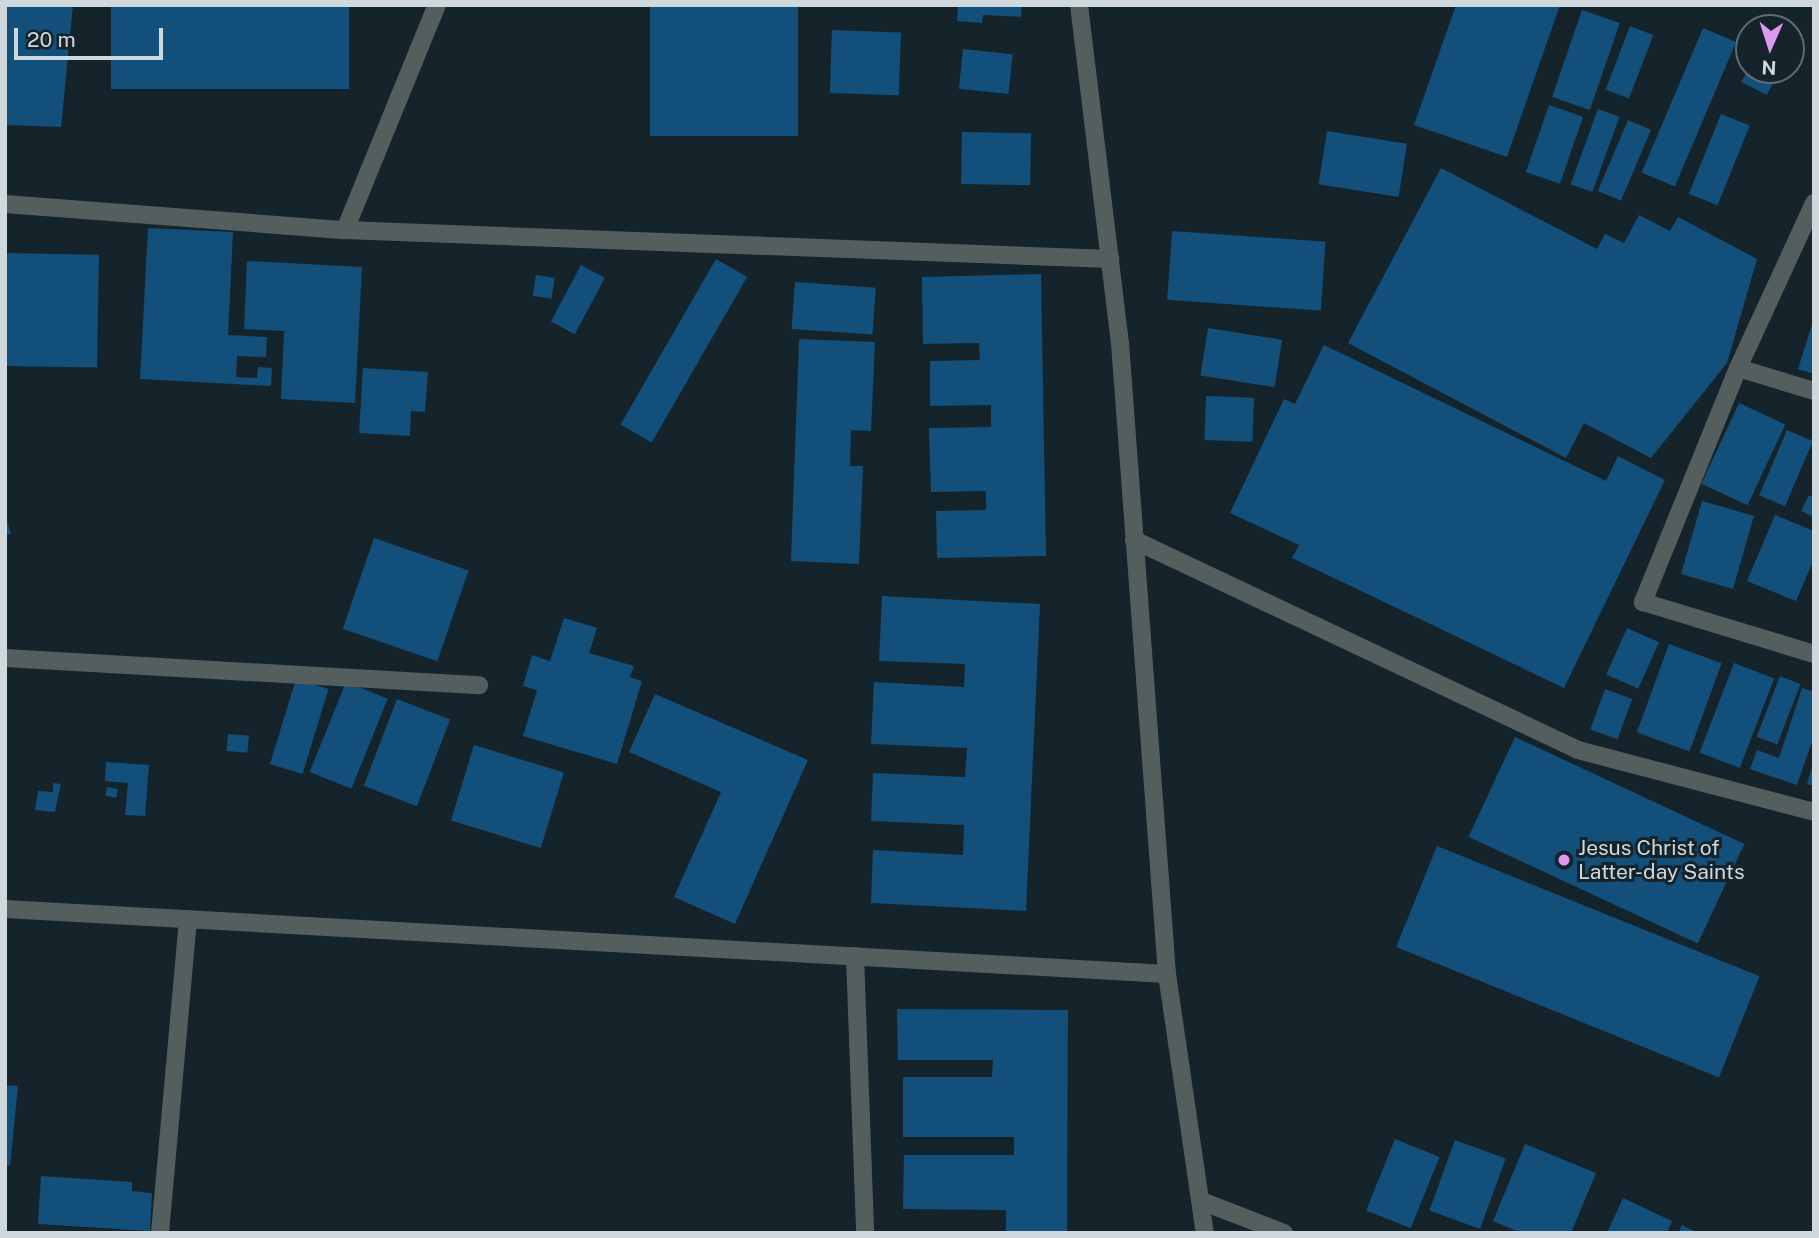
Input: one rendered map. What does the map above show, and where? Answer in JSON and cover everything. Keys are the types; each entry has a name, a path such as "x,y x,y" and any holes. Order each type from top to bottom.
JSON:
{"street":[{"path":"345,230 437,5"},
{"path":"1079,5 1110,259 1167,974 1204,1202 1205,1233"},
{"path":"1814,203 1738,368 1643,602 1814,654"},
{"path":"5,204 345,230 1110,259"},
{"path":"1738,368 1814,391"},
{"path":"1133,540 1578,750 1814,812"},
{"path":"5,658 479,685"},
{"path":"5,909 1167,974"},
{"path":"160,1233 188,919"},
{"path":"855,956 865,1233"},
{"path":"1204,1202 1284,1233"}],"building":[{"path":"5,5 73,5 61,127 5,125"},
{"path":"111,5 349,5 349,89 111,89"},
{"path":"650,5 798,5 798,136 650,136"},
{"path":"958,5 1022,5 1021,17 983,15 982,23 957,21"},
{"path":"1456,5 1560,5 1507,157 1414,125"},
{"path":"1582,10 1620,23 1590,110 1552,97"},
{"path":"1630,26 1653,35 1629,98 1606,89"},
{"path":"1703,28 1735,42 1735,45 1675,187 1642,173"},
{"path":"832,30 901,32 899,95 830,93"},
{"path":"963,49 1013,54 1009,94 959,89"},
{"path":"1745,84 1772,84 1767,95"},
{"path":"1549,105 1583,117 1560,184 1526,172"},
{"path":"1598,109 1620,117 1592,192 1571,184"},
{"path":"1721,114 1750,126 1718,205 1689,194"},
{"path":"1628,120 1651,130 1621,201 1598,191"},
{"path":"1327,131 1407,144 1399,197 1319,184"},
{"path":"962,132 1031,133 1030,185 961,184"},
{"path":"1441,168 1597,249 1605,234 1624,243 1639,215 1670,231 1678,217 1757,259 1727,363 1651,458 1584,423 1566,458 1348,343"},
{"path":"148,228 233,232 228,335 267,337 266,357 237,356 236,377 257,378 258,367 272,368 271,386 140,379"},
{"path":"1172,231 1326,242 1321,311 1167,300"},
{"path":"5,253 99,255 97,368 5,366"},
{"path":"716,259 747,277 652,442 620,424"},
{"path":"247,261 362,267 355,403 281,399 284,331 244,329"},
{"path":"581,265 605,278 575,334 551,322"},
{"path":"1041,274 1046,556 937,558 936,511 986,510 986,491 931,492 929,428 991,427 991,405 930,406 930,361 980,360 979,343 923,344 922,277"},
{"path":"536,275 555,278 551,299 533,296"},
{"path":"795,282 876,288 873,335 792,329"},
{"path":"1814,321 1814,374 1798,369"},
{"path":"1208,328 1282,340 1275,387 1200,375"},
{"path":"799,339 875,342 871,431 851,430 850,466 863,466 859,564 791,561"},
{"path":"1324,345 1606,481 1618,456 1665,480 1564,688 1292,558 1299,545 1230,513 1284,399 1295,404"},
{"path":"363,368 428,372 425,412 411,411 410,436 359,433"},
{"path":"1206,396 1254,398 1252,442 1204,440"},
{"path":"1739,403 1785,425 1748,505 1701,484"},
{"path":"1787,430 1813,441 1785,506 1759,495"},
{"path":"1809,495 1814,498 1814,517 1801,511"},
{"path":"1702,501 1754,516 1733,589 1681,574"},
{"path":"1775,515 1814,531 1814,559 1796,601 1747,581"},
{"path":"5,516 11,534 5,535"},
{"path":"374,538 469,571 437,661 343,629"},
{"path":"882,596 1040,604 1026,911 871,903 873,850 963,855 964,825 871,821 873,773 965,777 967,748 871,744 874,682 964,687 965,664 879,661"},
{"path":"564,618 597,628 589,653 634,666 630,677 642,681 617,764 523,736 537,690 523,686 532,655 550,661"},
{"path":"1627,628 1659,642 1638,689 1606,675"},
{"path":"1669,644 1722,663 1689,751 1637,732"},
{"path":"1734,663 1774,678 1740,768 1700,753"},
{"path":"1780,676 1801,684 1777,745 1757,737"},
{"path":"296,679 329,689 302,774 270,764"},
{"path":"346,682 388,699 351,789 310,772"},
{"path":"1802,688 1814,692 1814,736 1797,785 1750,769 1757,750 1779,758"},
{"path":"1605,689 1632,699 1618,739 1590,729"},
{"path":"655,694 808,760 735,924 674,897 721,792 629,752"},
{"path":"397,699 450,719 417,806 364,786"},
{"path":"228,734 249,736 247,753 227,751"},
{"path":"1515,737 1744,844 1698,944 1469,837"},
{"path":"474,745 564,772 541,848 451,821"},
{"path":"106,762 149,765 145,816 125,815 128,783 105,781"},
{"path":"1814,764 1814,786 1807,784"},
{"path":"53,783 61,784 55,812 35,810 38,791 53,792"},
{"path":"107,787 118,789 116,798 105,796"},
{"path":"1437,846 1760,976 1719,1077 1396,947"},
{"path":"897,1009 1068,1010 1067,1233 1006,1233 1006,1210 903,1209 904,1155 1014,1155 1014,1137 903,1137 903,1077 992,1077 993,1060 898,1060"},
{"path":"5,1085 18,1086 10,1166 5,1165"},
{"path":"1395,1139 1440,1157 1411,1228 1366,1210"},
{"path":"1455,1140 1506,1158 1480,1229 1429,1210"},
{"path":"1525,1144 1596,1173 1571,1233 1521,1233 1493,1221"},
{"path":"41,1176 132,1182 132,1191 152,1193 150,1231 38,1224"},
{"path":"1623,1198 1672,1221 1667,1233 1607,1233"},
{"path":"1682,1225 1698,1233 1678,1233"}],"place":[{"name":"Jesus Christ of Latter-day Saints","path":"1564,860"}]}
